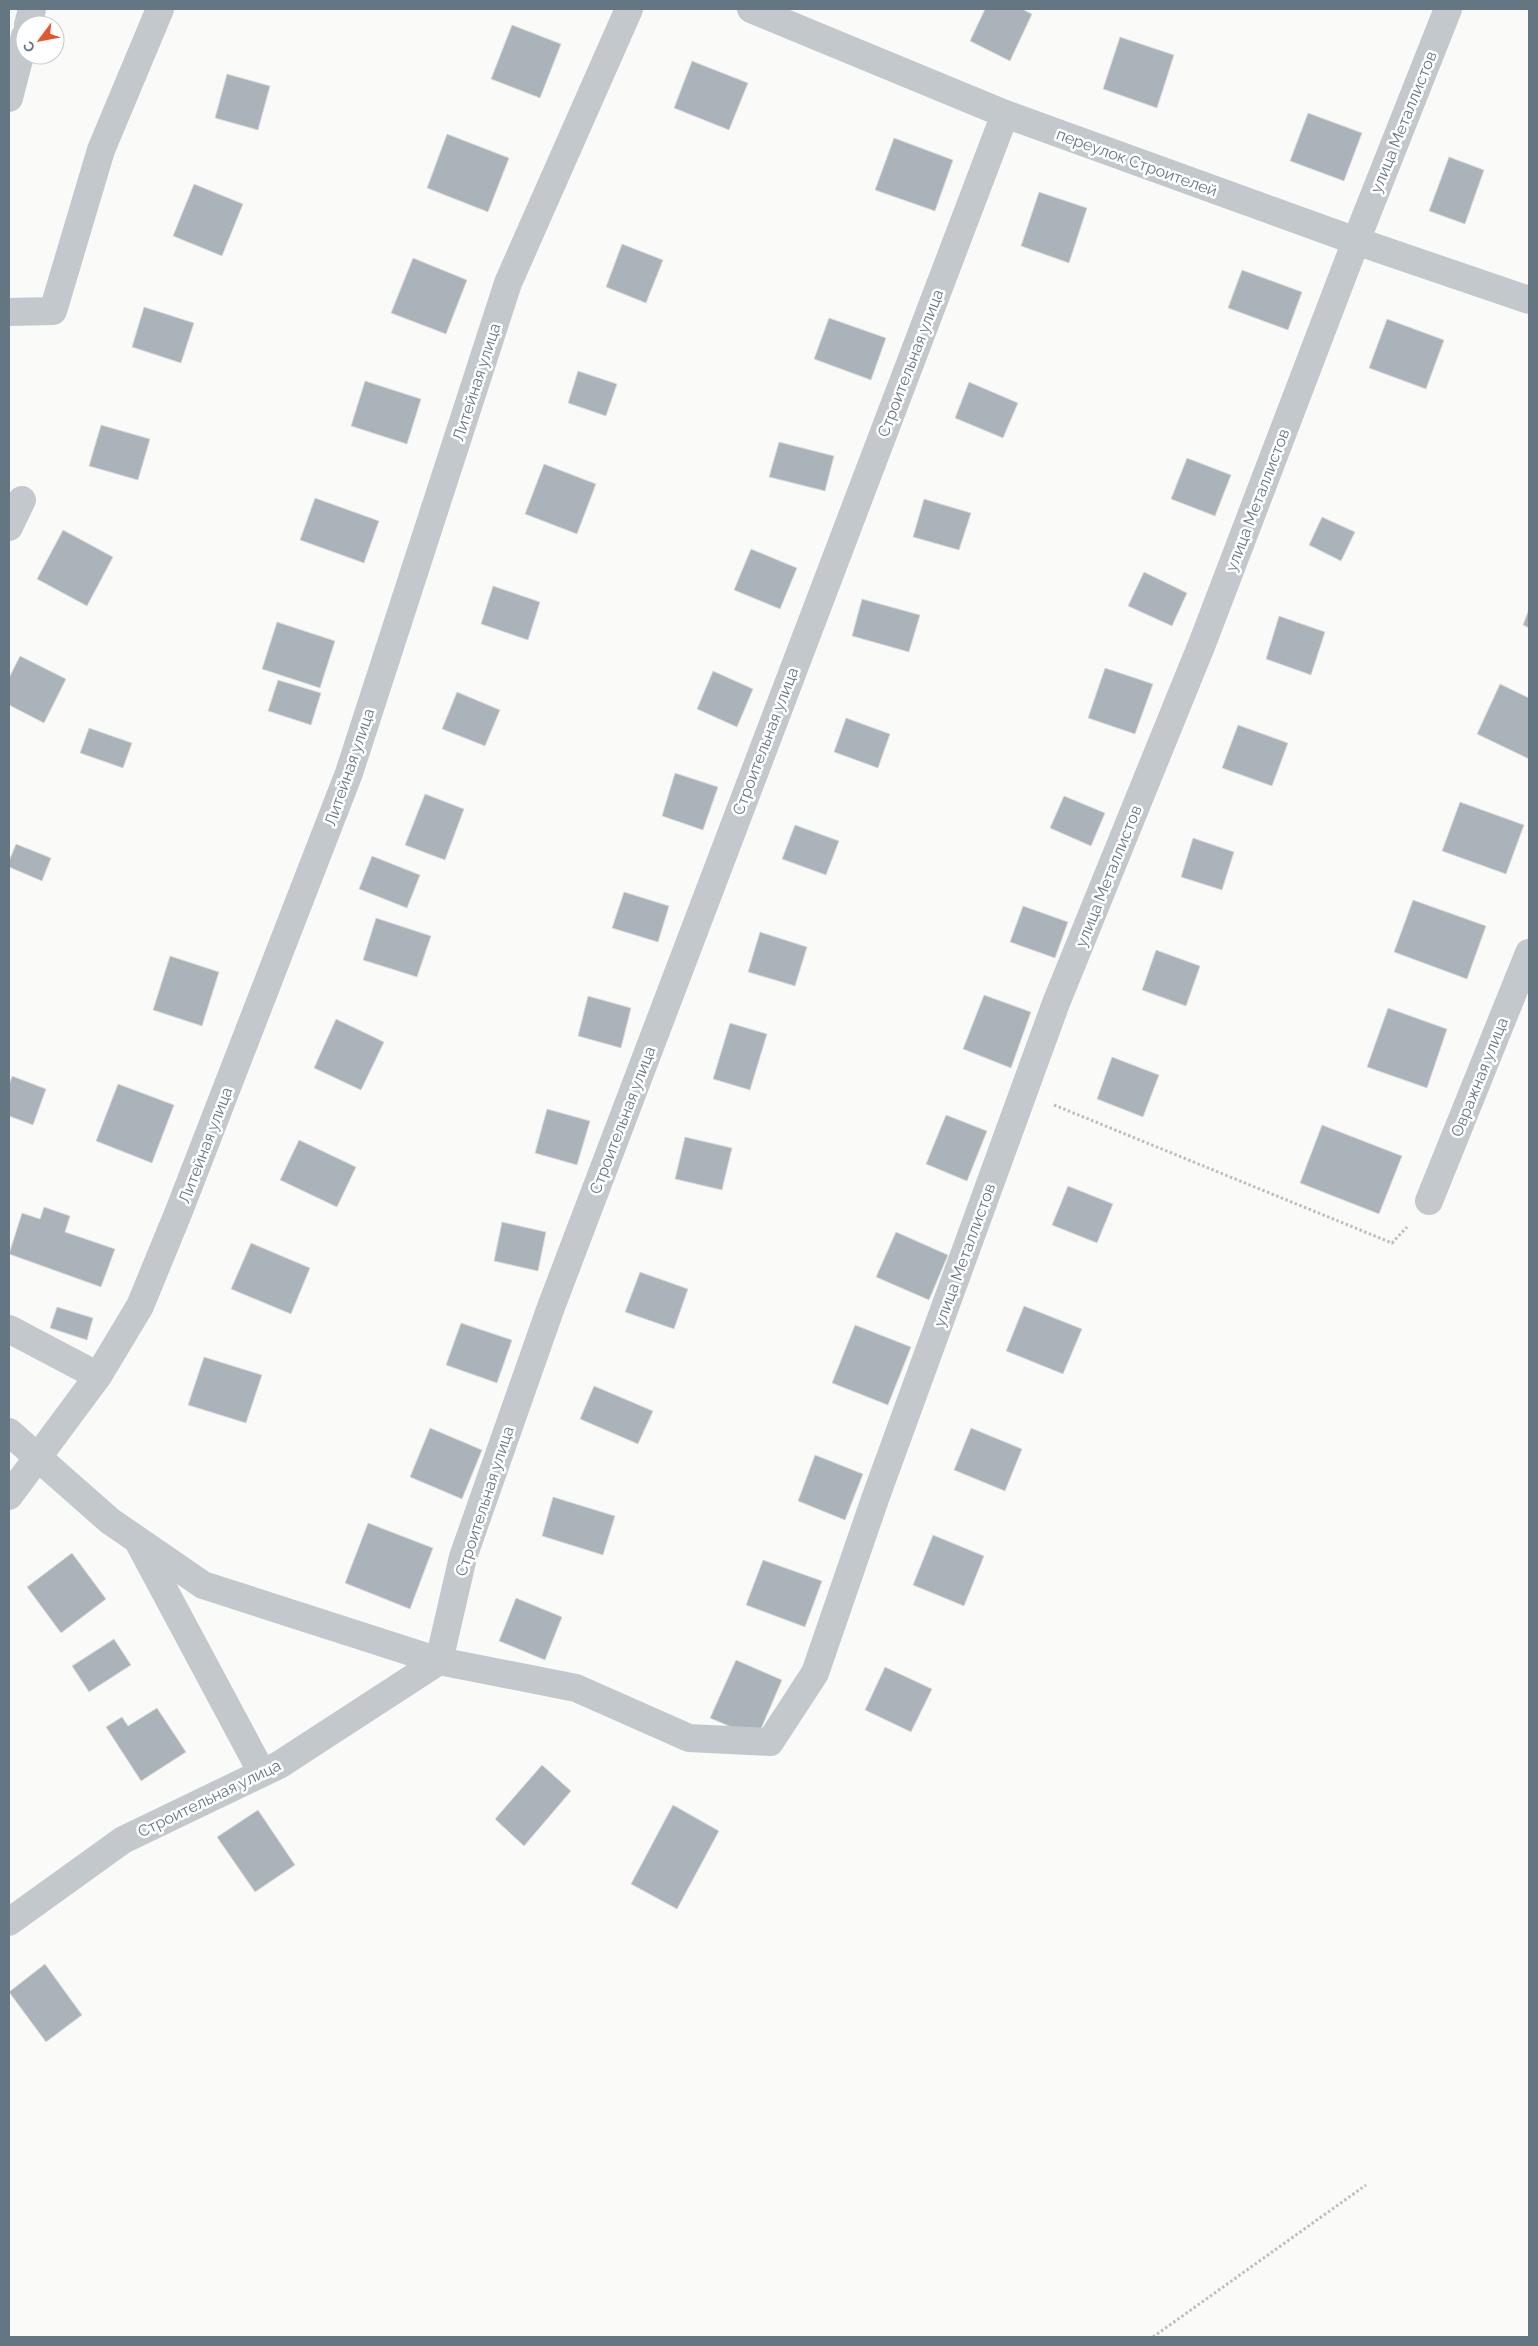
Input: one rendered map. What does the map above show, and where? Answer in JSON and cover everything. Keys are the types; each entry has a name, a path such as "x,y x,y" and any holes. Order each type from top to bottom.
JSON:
{"street":[{"path":"9,312 53,311 101,150 160,9"},
{"name":"Литейная улица","path":"9,1496 98,1376 140,1306 179,1211 349,773 508,283 629,9"},
{"name":"переулок Строителей","path":"750,9 1005,114 1356,241 1529,300"},
{"name":"улица Металлистов","path":"439,1661 576,1688 690,1738 770,1742 815,1673 875,1499 1056,1003 1202,644 1356,241 1448,9"},
{"path":"9,98 18,65"},
{"name":"Строительная улица","path":"9,1922 123,1840 279,1765 439,1661 463,1557 554,1298 1005,114"},
{"path":"9,528 22,500"},
{"name":"Овражная улица","path":"1429,1201 1529,953"},
{"path":"9,1329 98,1376"},
{"path":"9,1432 110,1520 203,1585 439,1661"},
{"path":"137,1540 262,1773"}],"path":[{"path":"1024,1092 1392,1243 1429,1201"},
{"path":"1153,2337 1366,2185"}],"building":[{"path":"985,9 1022,9 1032,14 1010,61 970,41"},
{"path":"512,25 561,44 540,98 491,79"},
{"path":"1120,37 1174,55 1157,108 1103,89"},
{"path":"692,61 748,83 729,130 674,108"},
{"path":"227,74 270,86 258,130 215,118"},
{"path":"1308,113 1362,133 1344,181 1290,161"},
{"path":"447,134 509,158 488,212 427,188"},
{"path":"894,138 953,160 935,211 875,190"},
{"path":"1449,157 1484,170 1465,224 1429,211"},
{"path":"194,184 243,204 222,256 173,236"},
{"path":"1039,192 1087,208 1069,263 1021,246"},
{"path":"622,244 663,260 646,303 606,287"},
{"path":"413,258 467,280 446,334 391,313"},
{"path":"1242,270 1302,292 1288,330 1228,308"},
{"path":"144,307 194,323 181,363 132,347"},
{"path":"829,318 886,338 871,380 814,359"},
{"path":"1387,319 1444,340 1426,389 1369,368"},
{"path":"578,371 617,384 606,416 568,403"},
{"path":"365,381 421,399 407,444 351,426"},
{"path":"969,382 1018,403 1003,438 955,418"},
{"path":"101,425 150,439 138,480 89,466"},
{"path":"779,442 834,456 825,491 769,477"},
{"path":"1187,458 1231,475 1215,516 1171,499"},
{"path":"544,464 596,484 577,534 525,514"},
{"path":"315,498 379,521 364,563 300,540"},
{"path":"924,499 971,513 959,550 913,537"},
{"path":"1322,517 1355,532 1341,561 1309,545"},
{"path":"63,530 113,557 87,606 37,579"},
{"path":"751,549 797,568 780,609 734,590"},
{"path":"1144,572 1187,593 1172,626 1128,606"},
{"path":"493,586 540,602 528,640 481,624"},
{"path":"862,599 920,615 909,652 852,636"},
{"path":"1529,609 1529,628 1523,625"},
{"path":"1279,616 1325,632 1311,675 1266,659"},
{"path":"277,622 335,641 320,688 262,669"},
{"path":"20,656 66,679 44,723 9,705 9,678"},
{"path":"1105,668 1153,684 1135,734 1088,718"},
{"path":"713,671 753,689 737,727 697,709"},
{"path":"278,680 321,693 311,725 268,711"},
{"path":"1500,684 1529,698 1529,759 1477,734"},
{"path":"457,692 500,710 485,746 442,729"},
{"path":"846,718 890,734 878,768 834,752"},
{"path":"1238,725 1288,743 1272,786 1222,768"},
{"path":"89,728 132,743 123,768 80,753"},
{"path":"675,773 718,787 703,830 662,816"},
{"path":"425,794 464,809 445,860 405,845"},
{"path":"1064,796 1105,813 1091,846 1050,828"},
{"path":"1460,802 1524,825 1506,874 1442,851"},
{"path":"795,825 839,841 826,875 782,859"},
{"path":"1193,838 1234,852 1222,890 1181,877"},
{"path":"16,844 51,858 42,881 9,867 9,861"},
{"path":"372,856 420,875 407,908 359,889"},
{"path":"624,892 669,906 658,942 612,928"},
{"path":"1413,900 1486,926 1467,979 1394,952"},
{"path":"1023,906 1068,922 1055,958 1010,942"},
{"path":"376,918 431,936 417,977 363,960"},
{"path":"760,932 807,947 795,986 748,972"},
{"path":"1156,950 1200,966 1186,1006 1142,990"},
{"path":"170,956 219,972 202,1026 153,1010"},
{"path":"984,995 1031,1012 1011,1068 963,1049"},
{"path":"588,996 631,1008 621,1048 578,1036"},
{"path":"1388,1008 1447,1029 1427,1088 1367,1067"},
{"path":"336,1019 384,1042 361,1090 314,1068"},
{"path":"730,1023 767,1034 750,1090 713,1079"},
{"path":"1112,1057 1159,1075 1143,1117 1097,1099"},
{"path":"12,1076 46,1089 33,1125 9,1116 9,1085"},
{"path":"118,1084 174,1105 152,1163 96,1141"},
{"path":"547,1109 590,1121 577,1165 535,1153"},
{"path":"946,1115 987,1131 967,1181 926,1164"},
{"path":"1322,1125 1402,1156 1379,1214 1300,1183"},
{"path":"685,1137 732,1148 722,1190 675,1179"},
{"path":"299,1140 356,1167 337,1207 280,1180"},
{"path":"1068,1186 1113,1204 1097,1243 1052,1225"},
{"path":"44,1207 70,1216 65,1232 115,1249 101,1287 9,1254 22,1213 40,1219"},
{"path":"502,1222 546,1232 538,1271 494,1261"},
{"path":"896,1232 948,1255 929,1300 876,1277"},
{"path":"251,1243 310,1268 291,1314 231,1289"},
{"path":"640,1272 688,1289 674,1329 625,1312"},
{"path":"1024,1306 1082,1329 1063,1374 1006,1351"},
{"path":"57,1307 93,1318 87,1340 50,1328"},
{"path":"461,1323 512,1340 497,1383 446,1365"},
{"path":"855,1325 911,1347 888,1405 832,1383"},
{"path":"204,1357 262,1375 246,1423 188,1405"},
{"path":"594,1386 653,1411 638,1444 580,1419"},
{"path":"430,1428 482,1450 462,1499 410,1477"},
{"path":"971,1428 1022,1449 1005,1491 954,1470"},
{"path":"815,1455 863,1474 845,1520 798,1501"},
{"path":"553,1497 615,1516 603,1555 542,1536"},
{"path":"368,1523 433,1548 410,1609 345,1583"},
{"path":"933,1535 984,1556 964,1606 913,1585"},
{"path":"72,1553 106,1599 61,1633 27,1587"},
{"path":"763,1560 822,1581 805,1627 746,1605"},
{"path":"516,1598 562,1617 545,1660 499,1641"},
{"path":"114,1639 131,1665 89,1692 72,1666"},
{"path":"736,1660 782,1680 757,1738 710,1718"},
{"path":"885,1667 932,1689 911,1732 865,1710"},
{"path":"157,1708 186,1752 141,1781 106,1727 122,1717 128,1726"},
{"path":"542,1765 571,1791 524,1846 495,1819"},
{"path":"673,1805 719,1831 677,1909 631,1884"},
{"path":"258,1810 295,1865 255,1892 217,1837"},
{"path":"45,1964 82,2015 46,2042 9,1992"}]}
